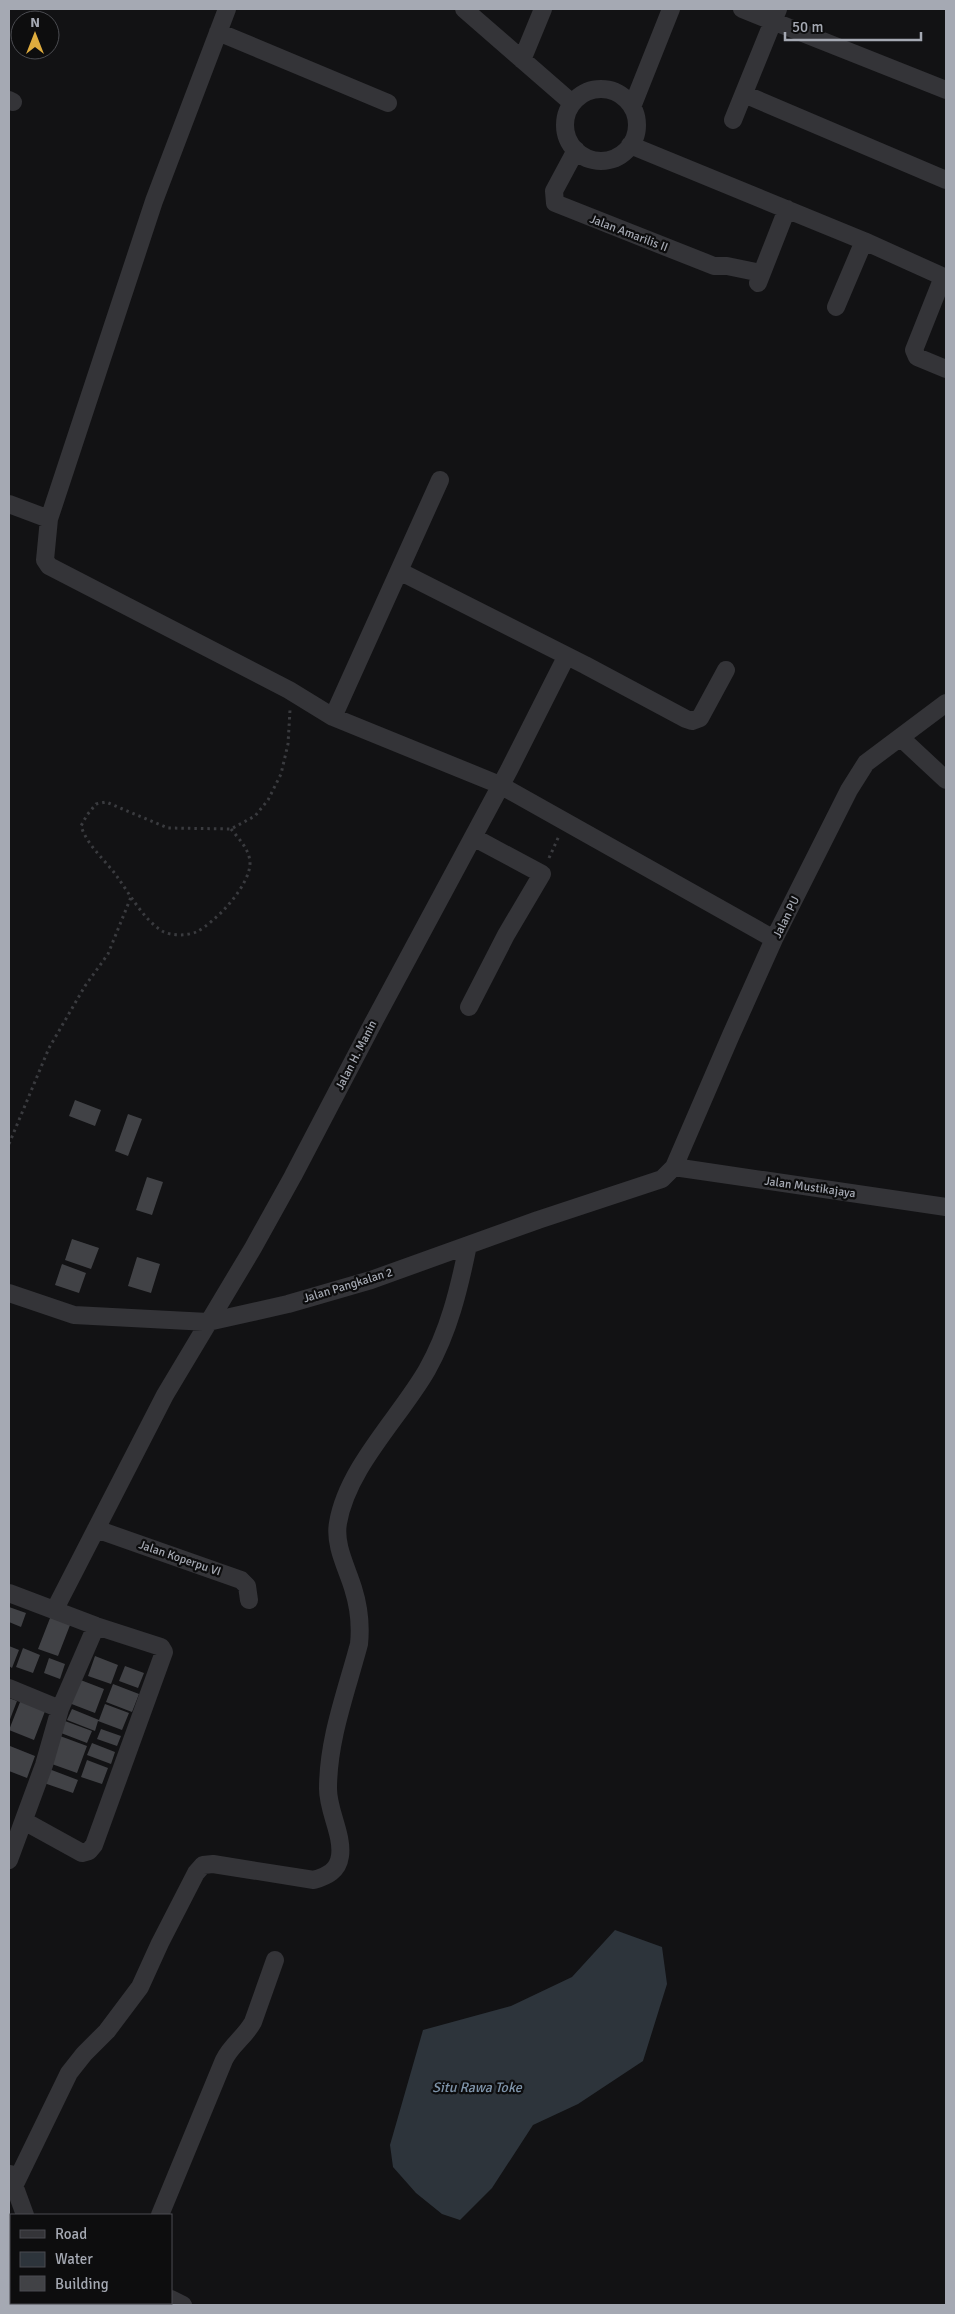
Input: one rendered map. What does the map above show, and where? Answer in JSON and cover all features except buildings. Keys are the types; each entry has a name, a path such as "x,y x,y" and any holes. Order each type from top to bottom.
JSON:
{"street":[{"path":"227,9 154,201 49,519 44,554 49,566 289,690 333,716 500,785 774,939"},
{"path":"464,9 572,103"},
{"path":"522,60 543,9"},
{"path":"632,107 671,9"},
{"path":"742,9 776,15 946,90"},
{"path":"733,120 776,15"},
{"path":"218,32 388,102"},
{"path":"598,89 618,93 632,107 637,127 630,146 623,153 604,160 594,160 576,150 566,133 565,122 572,103 588,91 598,89"},
{"path":"744,94 946,180"},
{"path":"630,146 864,241 945,277 914,350 917,357 946,369"},
{"name":"Jalan Amarilis II","path":"576,150 554,192 555,203 714,266 759,278 787,210"},
{"path":"836,307 864,241"},
{"path":"333,716 440,480"},
{"path":"9,504 49,519"},
{"path":"399,571 586,665 686,719 697,721 700,718 726,670"},
{"name":"Jalan H. Manin","path":"55,1609 165,1395 253,1248 293,1176 563,663"},
{"name":"Jalan PU","path":"674,1167 774,939 849,790 866,763 946,703"},
{"path":"901,738 946,780"},
{"path":"469,1007 506,935 542,874 473,837"},
{"name":"Jalan Pangkalan 2","path":"9,1293 74,1315 208,1322 288,1304 372,1280 468,1245 656,1182 669,1174 674,1167"},
{"name":"Jalan Mustikajaya","path":"674,1167 946,1207"},
{"path":"24,2214 20,2206 12,2178 69,2073 84,2054 107,2031 140,1987 164,1934 196,1873 203,1865 213,1864 314,1880 327,1876 336,1868 340,1856 328,1792 329,1754 359,1644 360,1627 354,1590 337,1535 338,1522 352,1485 375,1446 427,1370 457,1299 468,1245"},
{"name":"Jalan Koperpu VI","path":"96,1529 241,1580 247,1586 248,1600"},
{"path":"9,1593 163,1649 164,1652 141,1721 94,1845 89,1851 82,1853 24,1821"},
{"path":"9,1860 24,1821 60,1709 96,1626"},
{"path":"9,1688 60,1709"},
{"path":"160,2214 228,2051 249,2030 253,2022 275,1960"}],"path":[{"path":"231,829 247,850 250,863 247,876 230,903 209,924 194,933 177,935 164,932 151,922 84,837 82,826 87,815 96,804 106,802 168,828 231,829 255,816 268,800 281,774 289,736 289,690"},
{"path":"542,874 565,822"},
{"path":"9,1144 49,1048 85,986 108,954 131,896"}],"water":[{"name":"Situ Rawa Toke","path":"615,1930 662,1947 667,1984 643,2061 578,2104 533,2125 492,2188 460,2220 442,2214 416,2193 393,2167 390,2145 423,2030 511,2006 572,1977"}]}
